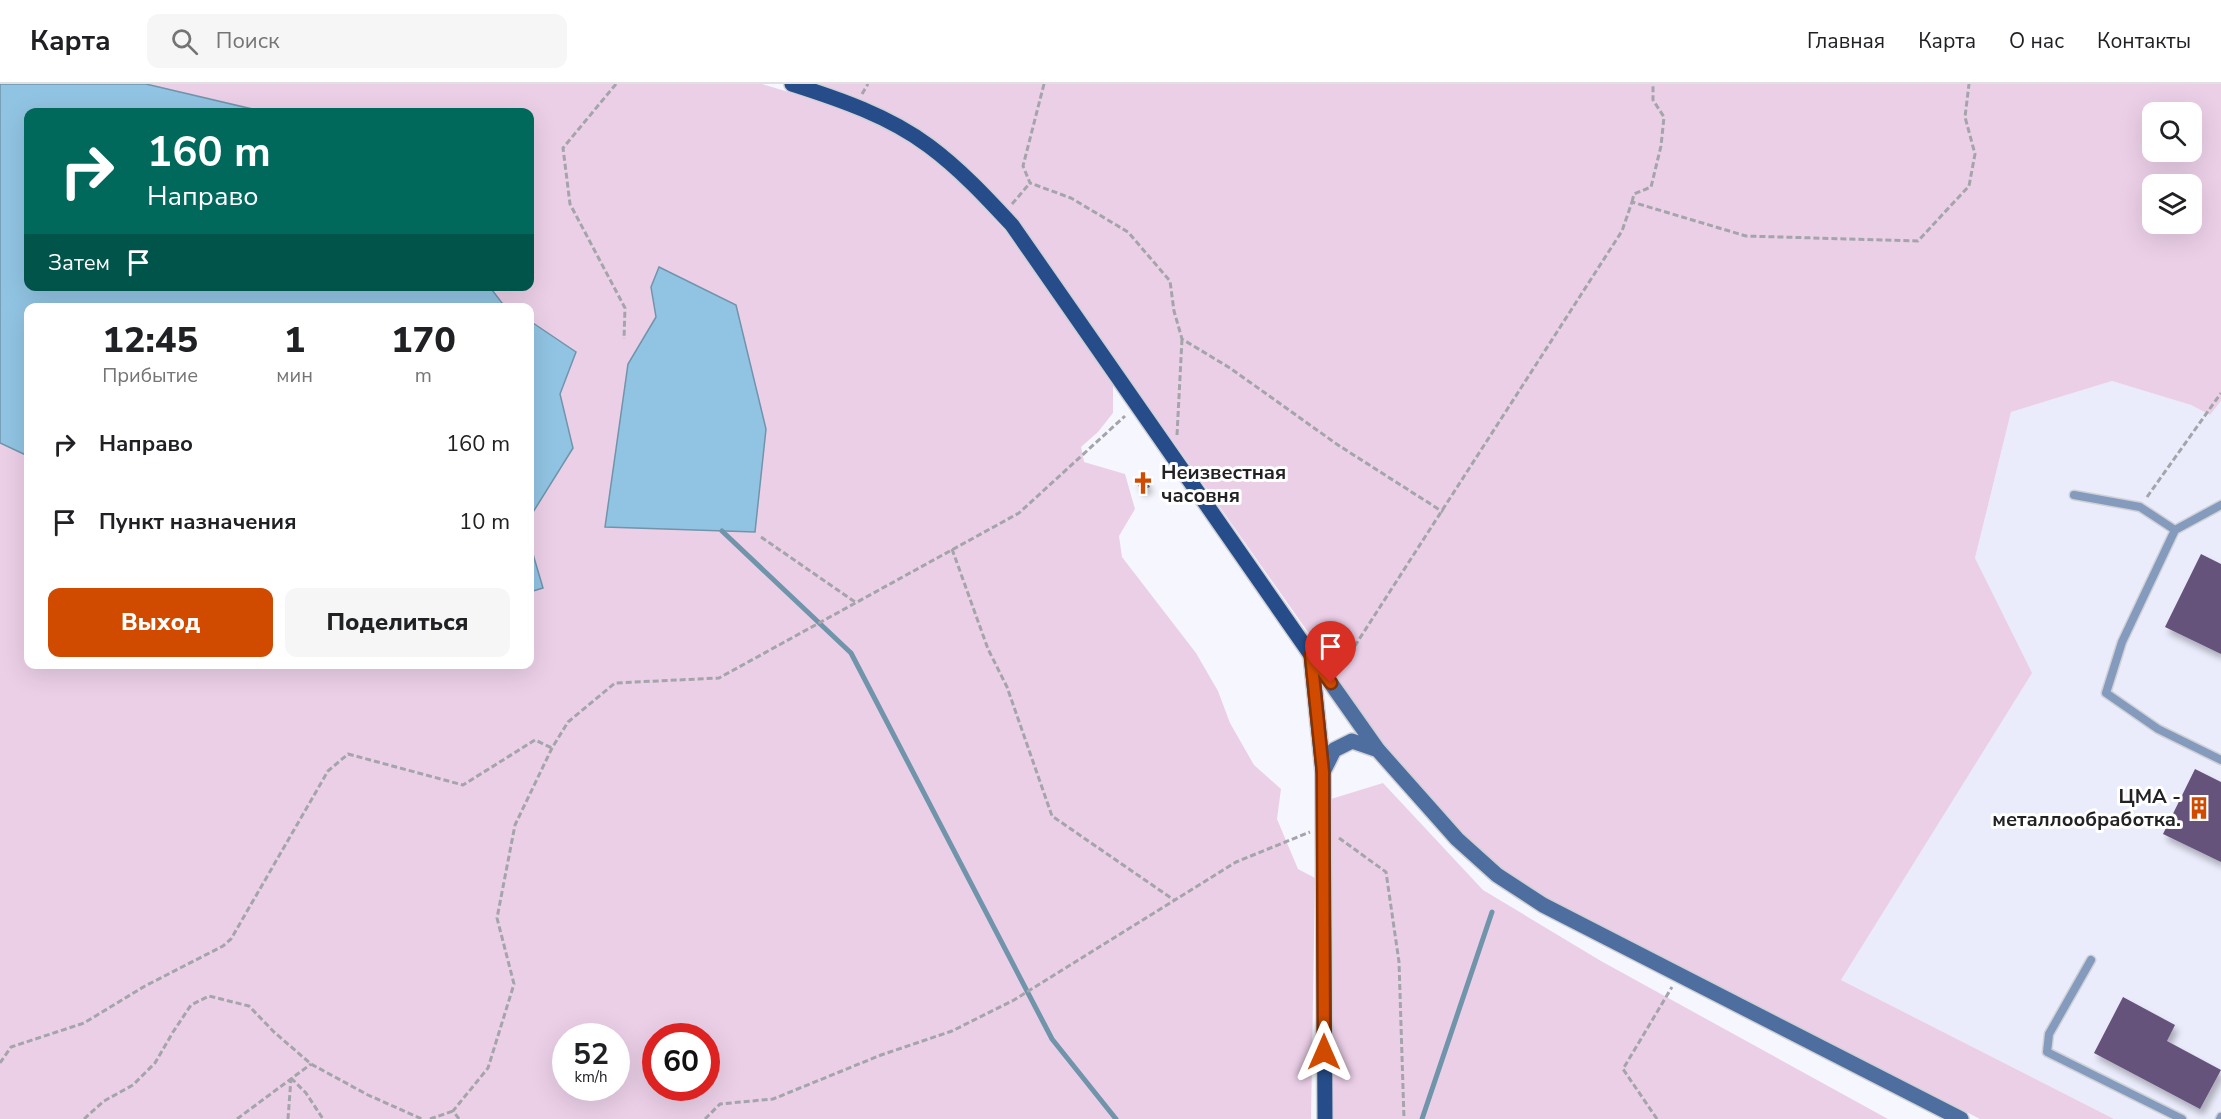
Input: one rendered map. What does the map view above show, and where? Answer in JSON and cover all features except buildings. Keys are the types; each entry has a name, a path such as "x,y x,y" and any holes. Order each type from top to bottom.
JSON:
{"main road":[{"path":"792,84 863,110 929,145 978,187 1012,225 1378,750 1457,838 1497,875 1543,905 1961,1119"},
{"path":"1311,655 1323,772 1325,1119"},
{"path":"1323,772 1334,750 1352,741 1378,750"}],"lane":[{"path":"2074,495 2140,507 2175,530"},
{"path":"2221,505 2175,530 2122,642 2106,693 2158,729 2221,760"},
{"path":"2091,960 2049,1034 2047,1052 2182,1119"}],"path":[{"path":"616,84 563,148 570,204 625,308 624,339"},
{"path":"1044,84 1023,166 1030,183 1071,198 1128,232 1170,281 1174,311 1182,339 1176,460"},
{"path":"1331,683 1622,231 1634,194 1651,187 1662,146 1664,117 1653,100 1653,84"},
{"path":"1632,202 1746,236 1918,241 1969,186 1975,154 1965,117 1969,84"},
{"path":"1001,213 1015,202 1030,183"},
{"path":"1182,339 1230,368 1338,446 1443,512"},
{"path":"2140,507 2221,393"},
{"path":"430,1119 453,1112 488,1068 514,984 497,918 515,825 552,748 568,722 615,683 719,678 1019,513 1138,405"},
{"path":"761,537 855,602"},
{"path":"952,549 988,649 1007,687 1052,816 1174,900"},
{"path":"0,1063 11,1047 84,1023 145,986 223,946 231,939 328,771 348,754 463,785 535,740 552,748"},
{"path":"705,1119 720,1104 773,1099 881,1055 952,1031 1014,1000 1236,862 1323,827 1386,872 1399,962 1404,1119"},
{"path":"1657,1119 1623,1069 1679,975"},
{"path":"84,1119 104,1101 133,1085 155,1063 191,1005 209,996 249,1006 274,1032 311,1064 368,1095 422,1119"},
{"path":"237,1119 311,1064"},
{"path":"288,1119 291,1078"},
{"path":"291,1078 306,1093 323,1119"},
{"path":"453,1112 459,1119"}],"shaded area":[{"path":"146,84 762,84 828,104 862,117 893,133 925,153 970,192 1006,232 1113,382 1113,413 1098,432 1081,447 1084,462 1125,474 1135,509 1119,536 1122,557 1196,653 1218,691 1230,723 1254,765 1281,789 1277,819 1298,869 1315,878 1311,1119 0,1119 0,443 24,454 24,669 534,669 534,591 543,588 534,558 534,511 573,448 560,394 576,352 534,324 534,303 504,303 492,291 534,291 534,108 248,108","holes":["656,317 606,527 628,364"]},
{"path":"816,84 2221,84 2221,401 2210,415 2191,405 2112,381 2011,412 1975,558 2032,673 1841,980 2114,1119 1980,1119 1544,898 1500,868 1460,832 1331,683 1310,635 1020,224 988,187 946,150 906,123 862,101"},
{"path":"2112,381 2191,405 2210,415 2221,401 2221,1119 2114,1119 1841,980 2031,673 1975,558 2011,412"},
{"path":"1383,783 1483,890 1601,961 1888,1119 1334,1119 1331,799"}],"water":[{"path":"0,84 146,84 248,108 24,108 24,291 493,291 502,303 24,303 24,454 0,443"},
{"path":"659,267 736,305 766,429 755,532 605,527 628,364 656,317 651,287"},
{"path":"534,324 576,352 560,394 573,448 534,511"},
{"path":"534,558 543,588 534,591"}],"waterway":[{"path":"722,531 851,653 1052,1039 1116,1119"},
{"path":"1422,1119 1492,912"}],"place":[{"name":"Неизвестная часовня","path":"1143,483"},
{"name":"ЦМА - металлообработка.","path":"2199,808"}],"route":[{"path":"1324,1052 1323,772 1311,655 1331,683"}]}
